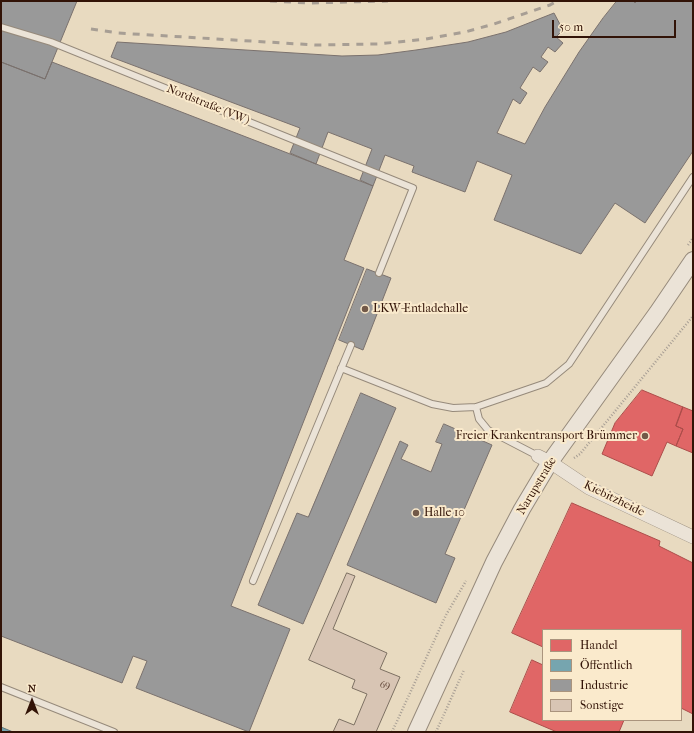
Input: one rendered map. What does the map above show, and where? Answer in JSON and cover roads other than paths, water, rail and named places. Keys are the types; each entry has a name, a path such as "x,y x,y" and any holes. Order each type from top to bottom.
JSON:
{"street":[{"name":"Narupstraße","path":"416,732 494,562 522,509 549,463 657,313 693,260"},
{"name":"Kiebitzheide","path":"549,463 589,488 693,537"}],"lane":[{"name":"Nordstraße (VW)","path":"1,27 51,42 413,188 379,273"},
{"path":"341,368 432,404 453,408 476,407 546,384 569,364 693,177"},
{"path":"253,581 351,345"},
{"path":"476,407 479,419 488,430 549,463"},
{"path":"1,687 114,732"}],"railway":[{"path":"270,1 308,3 388,1"},
{"path":"91,29 118,33 316,45 378,44 426,39 465,32 494,24 550,5 557,1"}],"place":[{"name":"LKW-Entladehalle","path":"365,309"},
{"name":"Freier Krankentransport Brümmer","path":"645,436"},
{"name":"Halle 10","path":"416,513"}]}
